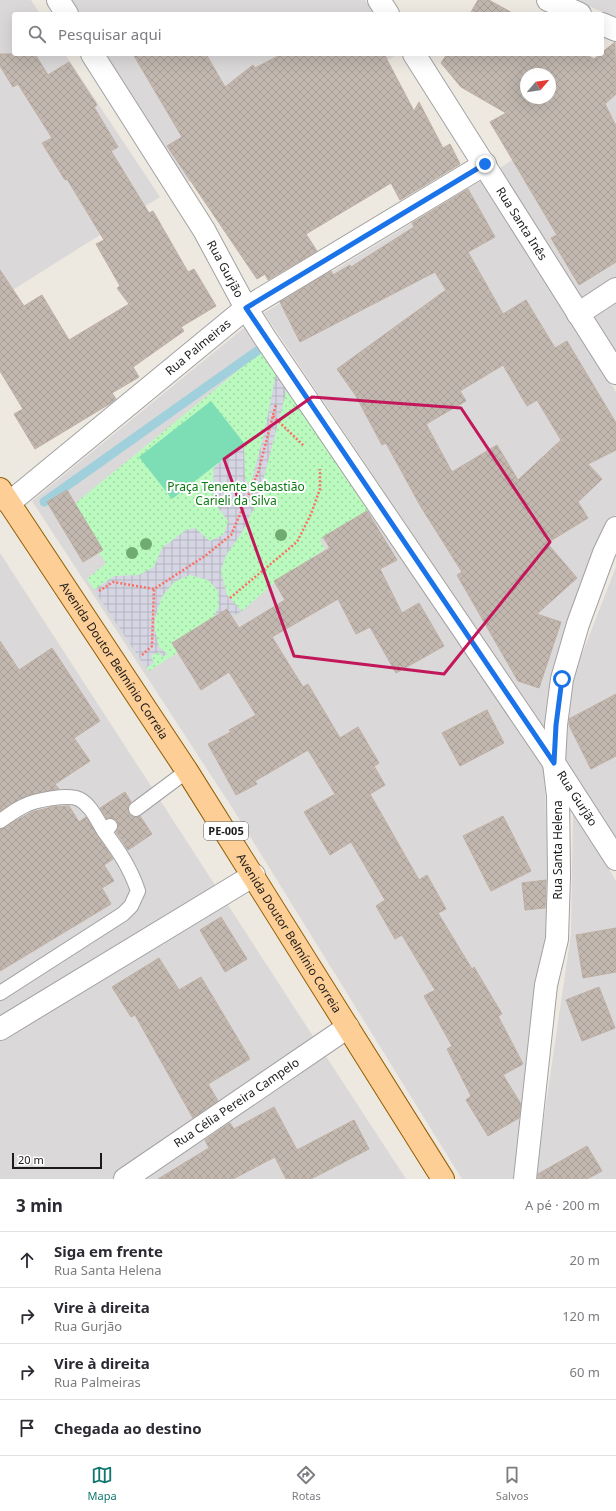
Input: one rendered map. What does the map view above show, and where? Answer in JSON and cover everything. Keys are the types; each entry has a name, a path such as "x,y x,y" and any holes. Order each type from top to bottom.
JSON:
{"main road":[{"name":"Avenida Doutor Belmínio Correia","path":"5,496 254,875 443,1179"}],"street":[{"path":"58,0 66,12"},
{"path":"378,0 387,12"},
{"path":"548,0 575,12"},
{"path":"604,25 616,30"},
{"name":"Rua Gurjão","path":"93,56 204,230 246,308 288,373 554,763 616,859"},
{"name":"Rua Santa Inês","path":"415,56 616,373"},
{"name":"Rua Palmeiras","path":"5,496 246,308 485,164"},
{"path":"578,314 616,289"},
{"name":"Rua Santa Helena","path":"525,1179 546,985 557,939 559,867 558,796 554,763 556,725 562,679 578,624 604,553 616,528"},
{"path":"0,1029 254,875"},
{"name":"Rua Célia Pereira Campelo","path":"125,1179 348,1027"}],"lane":[{"path":"136,810 187,771"},
{"path":"0,821 24,805 65,797 78,798 90,808 107,828 133,876 138,891 131,906 123,914 0,993"}],"path":[{"path":"77,607 113,582 154,589 204,556 231,535 258,473 281,380 288,373"},
{"path":"230,598 297,542 311,514 320,489 321,462"},
{"path":"122,673 152,646 154,589"}],"highlighted area":[{"path":"312,397 461,408 550,542 444,674 294,656 224,459"}],"shaded area":[{"path":"0,0 31,0 39,12 12,12 12,56 66,56 160,197 0,298"},
{"path":"71,0 365,0 373,12 78,12"},
{"path":"575,0 616,0 616,18"},
{"path":"105,56 395,56 184,185"},
{"path":"616,90 616,277 583,299 500,168"},
{"path":"481,181 616,392 616,514 552,678 544,729 264,313"},
{"path":"616,303 616,350 595,317"},
{"path":"245,327 544,768 548,865 546,937 536,976 513,1179 462,1179 233,809 32,501"},
{"path":"276,373 287,389 258,500 241,534 226,555 221,571 227,595 242,611 206,633 219,606 218,591 208,580 190,575 174,582 162,597 155,618 155,630 159,647 167,654 163,657 159,652 151,656 154,663 146,668 94,590 114,576 139,575 154,567 162,548 186,530 195,528 210,541 224,534 228,521 212,500 214,467 244,443 245,480 248,483 252,480 265,430"},
{"path":"0,553 331,1064 406,1179 0,1179"},
{"path":"616,567 616,843 565,759 573,677"},
{"path":"573,810 616,881 616,1179 535,1179 571,934"}],"green space":[{"name":"Praça Tenente Sebastião Carieli da Silva","path":"262,351 369,510 320,540 325,549 273,584 242,611 149,671 87,579 106,563 67,510"},
{"path":"211,401 244,443 172,499 139,457"}],"building":[{"path":"478,0 489,0 510,12 471,12"},
{"path":"615,42 616,94 605,104 616,126 616,262 579,285 551,238 557,235 490,122 506,113 461,87 441,63 446,56 589,56 594,59 598,56 604,56 604,51"},
{"path":"0,54 12,54 12,56 36,56 48,75 69,62 97,105 94,107 118,147 111,151 149,213 153,211 188,272 194,269 216,306 181,327 184,331 133,367 139,377 112,393 116,399 111,403 35,449 14,414 23,409 0,371 0,270 24,306 42,295 69,340 129,304 117,288 120,286 96,244 104,240 67,179 65,180 42,143 52,138 18,84 13,87 0,66"},
{"path":"134,56 207,56 225,87 253,65 255,68 278,56 385,56 414,111 419,102 443,148 450,144 460,164 400,200 391,183 306,234 317,251 268,280 265,274 257,279 167,146 182,137"},
{"path":"468,189 495,237 468,252 503,314 526,300 555,348 567,341 616,423 616,450 588,464 602,479 578,502 588,518 547,543 577,578 537,614 561,622 539,688 518,681 457,575 462,572 421,507 386,443 382,445 356,396 337,369 446,290 435,272 300,342 280,302 331,271 333,275 350,265 351,267 414,227 412,223","holes":["503,365 527,406 537,400 561,440 518,480 497,445 452,472 426,424 466,401 460,391"]},
{"path":"67,490 103,550 83,562 47,502"},
{"path":"367,511 397,560 380,569 402,613 419,603 444,646 396,673 370,627 356,634 338,599 272,637 303,687 308,684 340,738 358,727 379,763 374,766 385,785 370,794 419,880 427,875 446,909 438,913 472,969 474,967 502,1014 498,1016 523,1064 503,1075 521,1104 519,1118 488,1136 466,1100 471,1096 447,1049 452,1046 424,996 435,990 402,935 395,939 376,906 385,900 351,842 330,855 304,812 335,794 308,750 255,781 257,784 236,795 208,744 231,732 229,730 256,715 229,672 201,690 172,643 227,609 239,628 285,600 274,581 330,548 323,537"},
{"path":"0,641 19,670 52,648 100,721 74,738 90,761 55,784 59,789 26,796 0,811"},
{"path":"616,694 616,756 591,769 569,725 569,719"},
{"path":"487,710 504,743 460,766 442,733"},
{"path":"125,792 131,802 128,806 129,814 133,817 140,816 152,834 128,850 116,832 118,829 117,821 113,818 107,819 100,808"},
{"path":"69,806 79,822 86,817 113,859 104,865 114,881 102,888 111,904 0,971 0,829 32,812 52,807"},
{"path":"503,816 531,871 491,891 463,836"},
{"path":"546,880 545,908 525,910 522,883"},
{"path":"221,917 247,959 225,972 200,930"},
{"path":"616,928 616,972 583,978 576,935"},
{"path":"159,958 179,990 201,977 250,1059 208,1084 218,1101 193,1118 135,1015 131,1017 112,987"},
{"path":"599,987 615,1028 582,1041 566,1000"},
{"path":"274,1107 297,1150 354,1120 369,1149 311,1179 286,1179 275,1157 233,1179 158,1179 209,1148 205,1140 230,1123 234,1129"},
{"path":"587,1146 602,1171 587,1179 538,1179 538,1174"}],"waterway":[{"path":"44,502 257,351"}],"route":[{"path":"485,164 246,308 554,763 556,725 562,679"}]}
